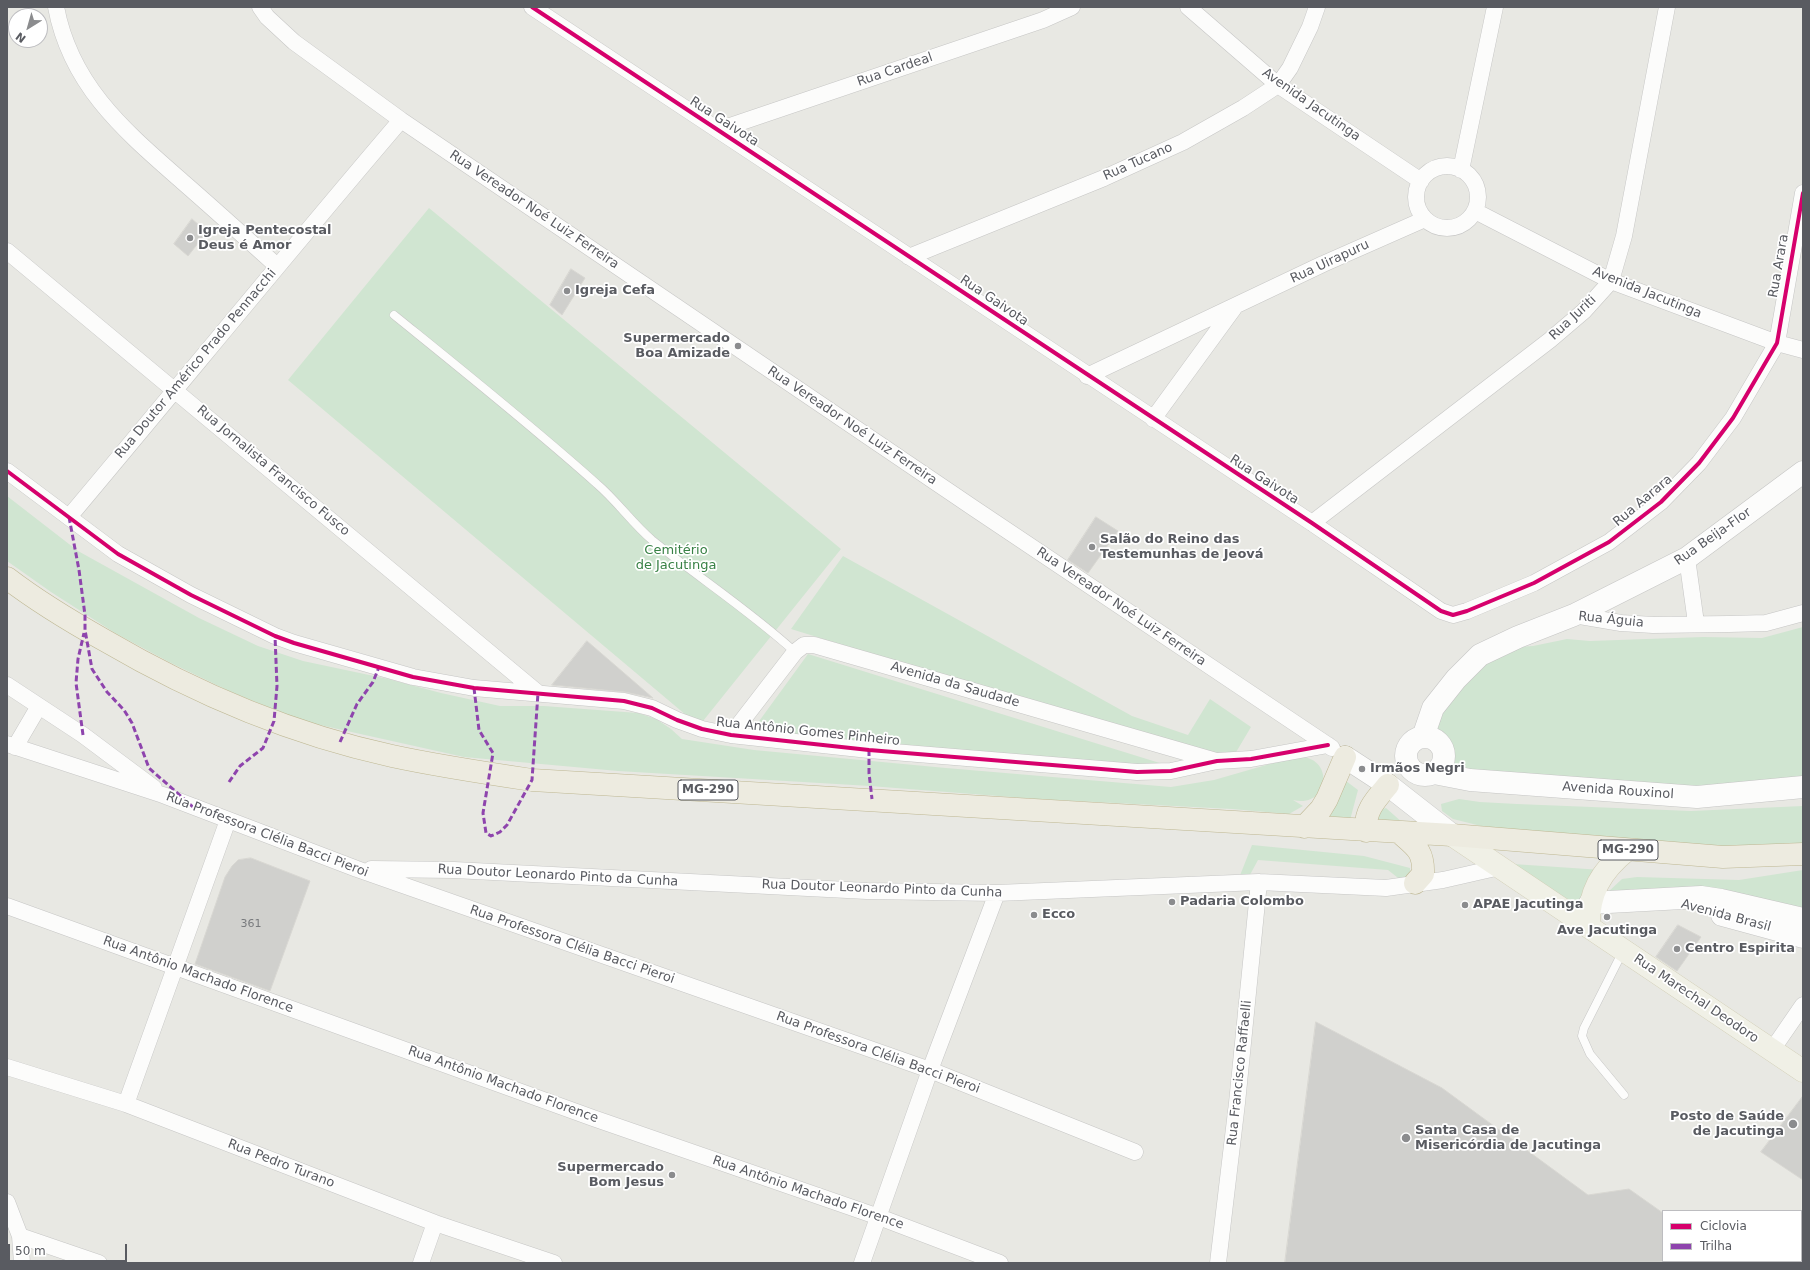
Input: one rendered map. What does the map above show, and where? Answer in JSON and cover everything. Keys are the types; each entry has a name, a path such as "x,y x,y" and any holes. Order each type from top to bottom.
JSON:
{"highway":[{"name":"MG-290","path":"7,578 24,591 85,630 143,663 196,689 274,721 340,742 392,756 490,774 532,780 872,799 934,805 1452,835 1723,857 1803,854"},
{"path":"1304,827 1321,809 1327,799 1336,751"},
{"path":"1366,831 1365,823 1368,812 1374,801 1388,785"},
{"path":"1400,833 1415,846 1424,859 1423,874 1415,883"}],"main road":[{"name":"Rua Marechal Deodoro","path":"1452,835 1803,1071"},
{"path":"1589,927 1590,903 1596,886 1607,868 1627,850"}],"street":[{"path":"56,7 59,21 73,59 98,100 136,140 277,266"},
{"name":"Rua Vereador Noé Luiz Ferreira","path":"260,7 268,17 294,42 401,120 975,509 1388,785 1452,835"},
{"name":"Rua Gaivota","path":"532,7 1087,376 1312,523 1441,611 1453,615 1467,611"},
{"name":"Rua Cardeal","path":"718,130 1043,20 1072,7"},
{"name":"Avenida Jacutinga","path":"1188,7 1278,85 1421,181"},
{"name":"Rua Tucano","path":"909,257 1104,178 1175,145 1243,108 1278,85 1290,68 1310,27 1317,7"},
{"path":"1461,170 1495,7"},
{"name":"Rua Juriti","path":"1312,523 1550,340 1584,311 1611,281 1624,236 1667,7"},
{"name":"Rua Doutor Américo Prado Pennacchi","path":"69,517 176,390 277,266 401,120"},
{"path":"1453,167 1461,170 1469,176 1475,184 1478,193 1478,202 1475,211 1465,222 1452,228 1442,228 1433,225 1425,219 1419,210 1416,201 1417,190 1421,181 1434,169 1453,167"},
{"name":"Rua Arara","path":"1777,343 1803,193"},
{"name":"Avenida Jacutinga","path":"1475,211 1611,281 1777,343 1803,350"},
{"name":"Rua Uirapuru","path":"1087,376 1323,264 1425,219"},
{"name":"Rua Jornalista Francisco Fusco","path":"7,251 538,692"},
{"name":"Rua Uirapuru","path":"1153,419 1235,307"},
{"name":"Rua Aarara","path":"1467,611 1534,584 1609,542 1661,502 1699,463 1733,418 1777,343"},
{"name":"Rua Antônio Gomes Pinheiro","path":"7,471 118,554 191,596 294,644 413,677 474,688 538,692 624,701 652,708 677,720 702,729 731,736 870,750 1137,772 1171,772 1217,761 1336,751"},
{"name":"Rua Beija-Flor","path":"1574,615 1687,558 1803,472"},
{"path":"1687,558 1696,623"},
{"name":"Rua Águia","path":"1423,737 1433,708 1456,679 1480,655 1518,637 1574,615 1621,623 1653,625 1696,623 1766,623 1803,613"},
{"name":"Avenida da Saudade","path":"731,736 796,652 804,645 814,644 1217,761"},
{"path":"7,685 83,735 163,795"},
{"path":"11,746 39,706"},
{"path":"1388,785 1421,771 1440,767 1444,760 1444,751 1439,743 1432,739 1423,737 1415,740 1409,747 1406,755 1421,771 1424,812"},
{"name":"Rua Professora Clélia Bacci Pieroi","path":"11,746 163,795 357,869 930,1070 1135,1152"},
{"name":"Avenida Rouxinol","path":"1421,771 1470,780 1697,797 1803,788"},
{"path":"126,1104 174,966 228,820"},
{"name":"Rua Doutor Leonardo Pinto da Cunha","path":"357,869 454,870 866,892 997,893 1260,882 1386,888 1443,880 1500,868"},
{"name":"Rua Francisco Raffaelli","path":"1218,1263 1237,1104 1260,882"},
{"path":"862,1263 930,1070 997,893"},
{"name":"Avenida Brasil","path":"1667,900 1701,897 1721,900 1803,919"},
{"path":"1590,903 1667,900"},
{"name":"Avenida Brasil","path":"1667,900 1803,937"},
{"name":"Rua Antônio Machado Florence","path":"7,906 600,1121 879,1217 1000,1263"},
{"path":"1772,1050 1803,1005"},
{"name":"Rua Pedro Turano","path":"7,1066 126,1104 435,1223 554,1263"},
{"path":"7,1202 20,1236 22,1263"},
{"path":"421,1263 435,1223"},
{"path":"20,1236 99,1263"}],"lane":[{"path":"394,315 600,486 631,520 652,539 764,624 796,652"},
{"path":"1623,950 1584,1028 1582,1036 1590,1054 1624,1095"}],"green space":[{"name":"Cemitério de Jacutinga","path":"429,208 841,549 699,726 288,380"},
{"path":"7,496 78,551 199,618 258,646 303,661 388,679 500,706 544,706 638,713 656,719 671,729 682,739 754,750 946,768 1171,787 1214,780 1294,757 1307,758 1317,763 1322,771 1324,780 1321,789 1315,796 1306,801 1293,800 1303,806 1289,814 1232,809 1037,799 870,786 618,771 464,757 302,721 229,691 169,662 115,633 51,592 7,561"},
{"path":"843,556 1132,716 1188,735 1210,699 1251,727 1229,764 791,629"},
{"path":"1803,627 1803,784 1708,789 1514,782 1446,765 1433,740 1433,728 1460,680 1490,661 1518,647 1533,646 1567,639 1590,641 1703,637 1762,638"},
{"path":"808,654 1179,769 749,735"},
{"path":"1342,778 1358,790 1349,824 1328,818 1332,812"},
{"path":"1459,799 1517,804 1691,811 1803,806 1803,843 1736,850 1667,847 1481,826 1453,819 1442,811 1441,804"},
{"path":"1386,808 1403,823 1370,827 1376,811"},
{"path":"1252,845 1364,856 1410,868 1410,875 1407,885 1388,870 1258,860 1245,884 1237,883"},
{"path":"1513,864 1602,870 1579,901 1570,903"},
{"path":"1803,870 1803,923 1641,898 1632,889 1618,894 1608,892 1622,879 1637,877 1739,880"}],"building":[{"name":"Igreja Pentecostal Deus é Amor","path":"192,219 207,232 188,256 174,244"},
{"name":"Igreja Cefa","path":"571,269 585,278 562,315 550,305"},
{"name":"Salão do Reino das Testemunhas de Jeová","path":"1096,517 1118,531 1088,573 1068,560"},
{"path":"587,641 653,698 625,692 552,685"},
{"path":"251,858 310,881 270,991 195,964 225,877 238,860"},
{"name":"Centro Espirita","path":"1678,925 1701,937 1677,971 1656,957"},
{"name":"Santa Casa de Misericórdia de Jacutinga","path":"1316,1022 1442,1088 1588,1195 1629,1189 1662,1212 1663,1263 1285,1263"},
{"name":"Posto de Saúde de Jacutinga","path":"1803,1096 1803,1180 1761,1152"}],"marked path":[{"path":"69,517 79,570 85,615 85,630 92,669 107,692 124,710 132,723 149,768 193,807"},
{"path":"83,735 76,683 78,659 84,633"},
{"path":"229,782 240,766 263,748 274,721 277,686 275,636"},
{"path":"340,742 357,704 373,682 379,667"},
{"path":"474,688 479,730 493,753 483,813 486,833 491,836 500,832 507,825 532,780 538,693"},
{"path":"869,750 869,773 872,799"}],"cycle path":[{"path":"532,7 1312,523 1441,611 1453,615 1467,611 1534,583 1609,542 1661,502 1699,463 1733,418 1777,343 1803,193"},
{"path":"7,471 118,554 191,595 275,636 294,643 413,677 474,688 624,701 652,708 677,720 702,729 731,735 869,750 1137,772 1171,771 1217,761 1251,759 1328,745"}],"place":[{"name":"Igreja Pentecostal Deus é Amor","path":"190,238"},
{"name":"Igreja Cefa","path":"567,291"},
{"name":"Supermercado Boa Amizade","path":"738,346"},
{"name":"Salão do Reino das Testemunhas de Jeová","path":"1092,547"},
{"name":"Irmãos Negri","path":"1362,769"},
{"name":"Padaria Colombo","path":"1172,902"},
{"name":"APAE Jacutinga","path":"1465,905"},
{"name":"Ecco","path":"1034,915"},
{"name":"Ave Jacutinga","path":"1607,917"},
{"name":"Centro Espirita","path":"1677,949"},
{"name":"Posto de Saúde de Jacutinga","path":"1793,1124"},
{"name":"Santa Casa de Misericórdia de Jacutinga","path":"1406,1138"},
{"name":"Supermercado Bom Jesus","path":"672,1175"}]}
